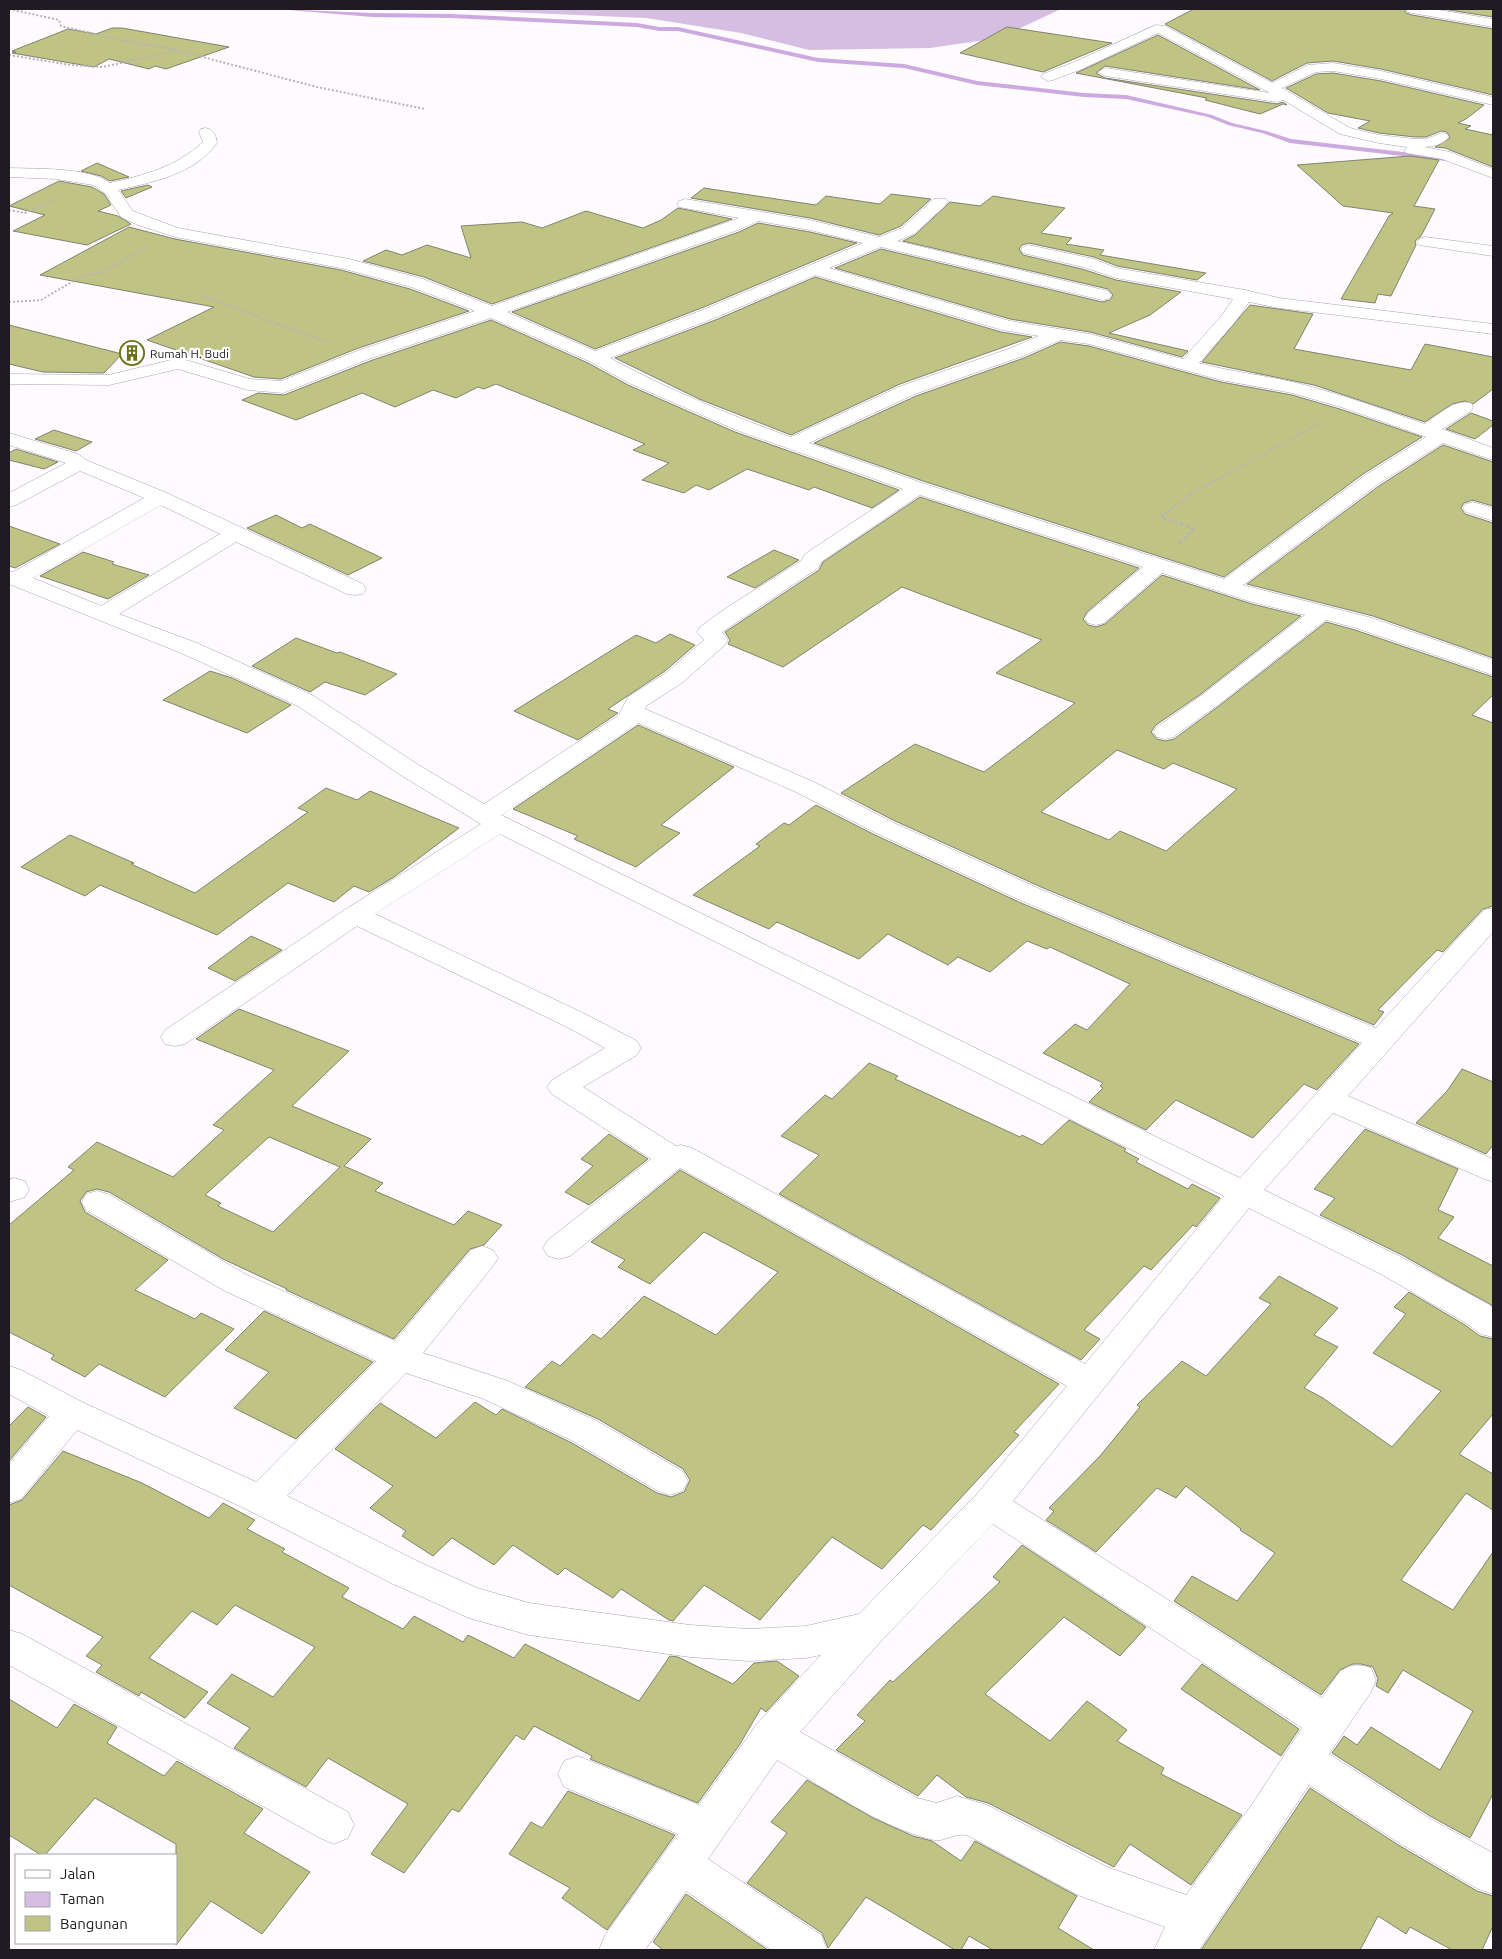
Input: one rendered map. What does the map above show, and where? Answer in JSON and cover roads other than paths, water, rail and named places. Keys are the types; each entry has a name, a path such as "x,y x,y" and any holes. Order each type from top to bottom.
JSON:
{"street":[{"path":"1412,9 1493,23"},
{"path":"1048,77 1158,29 1272,88 1344,131 1379,139 1424,144 1442,137"},
{"path":"1272,88 1313,68 1333,67 1381,75 1493,101"},
{"path":"1105,72 1291,100"},
{"path":"108,188 156,177 182,166 210,143 206,132"},
{"path":"1379,139 1394,147 1445,155 1493,174"},
{"path":"9,173 75,176 98,182 108,188 127,214 144,222 183,233 290,252 374,270 417,283 490,311 595,357 635,379 725,418 918,488 1260,597 1364,623 1493,668"},
{"path":"595,357 711,313 835,259 908,230 940,202"},
{"path":"685,204 810,225 1102,295"},
{"path":"9,379 109,380 179,363 248,384 274,388 293,384 363,355 550,292 663,250 732,227 756,216"},
{"path":"1425,242 1493,251"},
{"path":"1005,271 1034,245 1088,263 1094,267 1130,276 1216,292 1245,295 1279,303 1493,328"},
{"path":"814,269 1008,326 1090,339 1221,375 1294,388 1351,404 1493,454"},
{"path":"1187,366 1229,318 1245,295"},
{"path":"793,443 908,390 1017,352 1056,335"},
{"path":"1228,586 1433,434 1464,407"},
{"path":"9,438 71,458 79,464 160,497 355,589"},
{"path":"9,501 79,464"},
{"path":"175,1037 241,994 492,820 629,719 636,702 674,678 717,640 708,632 737,611 811,564 812,558 918,488"},
{"path":"12,578 160,497"},
{"path":"1473,508 1493,514"},
{"path":"102,616 235,534"},
{"path":"1096,618 1159,564"},
{"path":"12,578 36,586 102,616 189,648 306,700 408,769 492,820 1243,1194 1390,1265 1478,1314 1493,1325"},
{"path":"1165,732 1210,700 1323,612"},
{"path":"632,712 805,787 883,827 1031,895 1382,1041"},
{"path":"355,915 577,1021 627,1048 562,1086 672,1158"},
{"path":"620,1950 771,1736 870,1628 990,1504 1243,1194 1489,926"},
{"path":"1328,1100 1493,1171"},
{"path":"559,1248 672,1158 681,1155 1090,1383"},
{"path":"96,1202 236,1283 400,1358 496,1390 576,1427 670,1481"},
{"path":"261,1500 400,1358 482,1258"},
{"path":"9,1379 72,1412 261,1500 390,1565 469,1602 530,1619 661,1638 749,1644 806,1642 870,1628"},
{"path":"9,1489 72,1412"},
{"path":"990,1504 1326,1722"},
{"path":"9,1646 334,1825"},
{"path":"771,1736 909,1815 937,1822 957,1816 973,1818 1095,1882 1185,1934 1304,1760 1326,1722 1357,1680"},
{"path":"1304,1760 1415,1831 1493,1875"},
{"path":"578,1774 708,1827"},
{"path":"682,1864 806,1950"}],"waterway":[{"path":"280,9 372,15 451,16 637,25 659,29 678,29 818,60 904,66 977,83 1084,95 1126,97 1210,116 1230,124 1264,132 1290,141 1446,159"}],"place":[{"name":"Rumah H. Budi","path":"132,353"}]}
